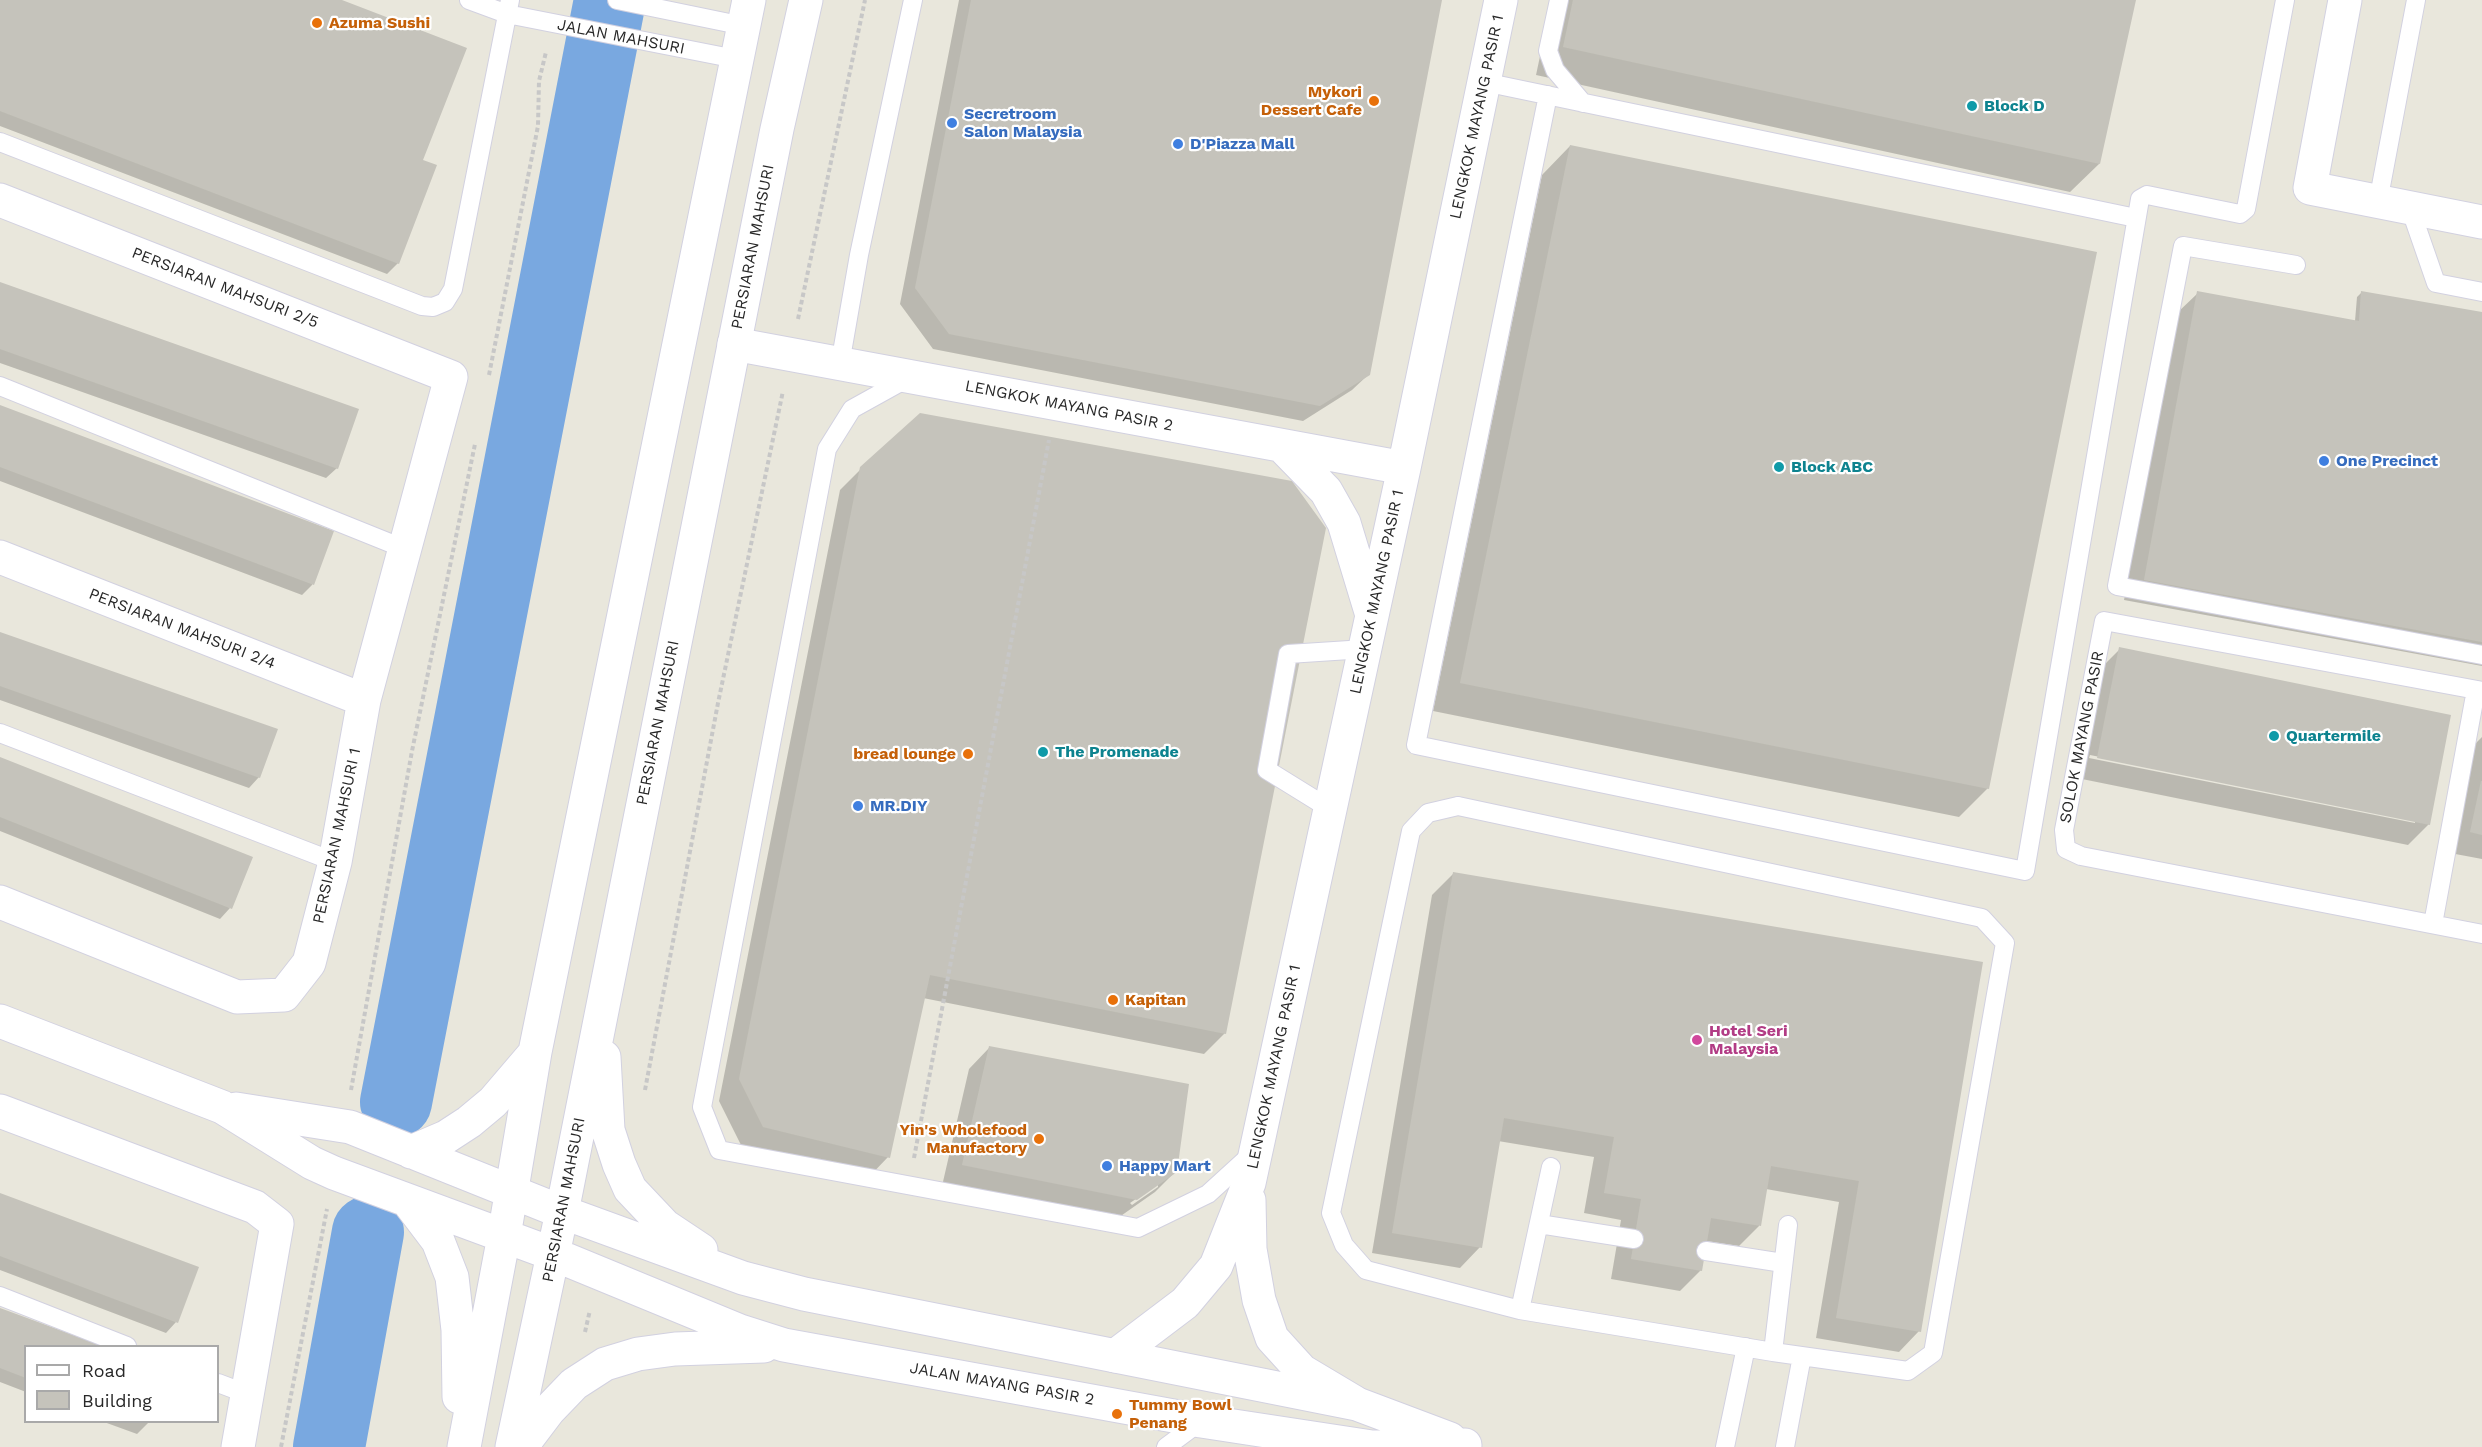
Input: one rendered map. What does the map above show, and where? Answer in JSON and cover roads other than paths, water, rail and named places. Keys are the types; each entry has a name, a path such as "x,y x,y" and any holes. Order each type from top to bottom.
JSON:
{"street":[{"name":"PERSIARAN MAHSURI","path":"512,1447 562,1212 777,129 806,0"},
{"name":"LENGKOK MAYANG PASIR 1","path":"1114,1356 1185,1303 1216,1266 1249,1183 1404,468 1501,0"},
{"path":"2345,0 2310,188 2482,222"},
{"path":"462,1447 504,1236 535,1052 743,17"},
{"name":"PERSIARAN MAHSURI 2/5","path":"0,200 451,377"},
{"name":"LENGKOK MAYANG PASIR 2","path":"734,344 1404,468"},
{"name":"PERSIARAN MAHSURI 1","path":"0,902 237,997 284,995 309,963 334,862 364,700 451,377"},
{"path":"1282,446 1326,491 1344,523 1372,616"},
{"name":"PERSIARAN MAHSURI 2/4","path":"0,557 364,700"},
{"path":"601,1007 608,1130 630,1189 665,1226 742,1278"},
{"path":"0,1021 222,1107 312,1163 334,1173 504,1236"},
{"path":"411,1152 446,1137 469,1122 500,1095 535,1052"},
{"path":"222,1107 339,1125 511,1191"},
{"path":"0,1111 255,1207 276,1224 232,1388 238,1447"},
{"name":"LENGKOK MAYANG PASIR 1","path":"1249,1183 1250,1249 1259,1300 1272,1338 1302,1371 1357,1404"},
{"name":"JALAN MAYANG PASIR 2","path":"511,1191 742,1278 804,1294 1357,1404 1471,1446"},
{"path":"407,1200 438,1241 452,1276 458,1330 462,1447"},
{"name":"JALAN MAYANG PASIR 2","path":"504,1236 740,1331 784,1345 1201,1421 1372,1447 1471,1446"},
{"path":"521,1447 549,1410 574,1384 605,1364 638,1354 675,1349 784,1345"}],"lane":[{"name":"JALAN MAHSURI","path":"469,0 508,7 561,24 736,60"},
{"path":"617,0 654,8 743,17"},
{"path":"840,364 859,255 913,0"},
{"path":"1559,0 1548,51 1555,70 1583,102"},
{"path":"1548,95 1416,745 2025,871 2140,199 2147,195 2240,214 2246,209 2286,0"},
{"path":"2378,202 2416,0"},
{"path":"0,142 422,306 433,307 445,302 453,289 508,7"},
{"path":"1484,81 2136,218"},
{"path":"2410,208 2436,283 2482,292"},
{"path":"2296,265 2183,246 2117,586 2482,655"},
{"path":"909,377 852,409 827,449 702,1107 719,1150 1138,1228 1208,1194 1256,1150"},
{"path":"0,386 405,549"},
{"name":"SOLOK MAYANG PASIR","path":"2479,690 2104,621 2064,830 2066,849 2081,856 2482,934"},
{"path":"1330,809 1266,770 1288,654 1365,649"},
{"path":"2433,924 2479,690"},
{"path":"0,733 334,862"},
{"path":"1458,806 1982,918 2005,943 1933,1353 1908,1371 1773,1352 1520,1310 1366,1270 1344,1245 1331,1213 1411,831 1428,813 1458,806"},
{"path":"1520,1310 1551,1167"},
{"path":"1539,1224 1634,1239"},
{"path":"1773,1352 1788,1225"},
{"path":"1706,1251 1783,1263"},
{"path":"0,1296 122,1345"},
{"path":"1725,1447 1746,1347"},
{"path":"1785,1447 1802,1356"},
{"path":"1166,1447 1201,1421"}],"waterway":[{"path":"396,1102 610,0"},
{"path":"329,1447 368,1232"}],"place":[{"name":"Azuma Sushi","path":"317,23"},
{"name":"Mykori Dessert Cafe","path":"1374,101"},
{"name":"Block D","path":"1972,106"},
{"name":"Secretroom Salon Malaysia","path":"952,123"},
{"name":"D'Piazza Mall","path":"1178,144"},
{"name":"One Precinct","path":"2324,461"},
{"name":"Block ABC","path":"1779,467"},
{"name":"Quartermile","path":"2274,736"},
{"name":"The Promenade","path":"1043,752"},
{"name":"bread lounge","path":"968,754"},
{"name":"MR.DIY","path":"858,806"},
{"name":"Kapitan","path":"1113,1000"},
{"name":"Hotel Seri Malaysia","path":"1697,1040"},
{"name":"Yin's Wholefood Manufactory","path":"1039,1139"},
{"name":"Happy Mart","path":"1107,1166"},
{"name":"Tummy Bowl Penang","path":"1117,1414"}]}
